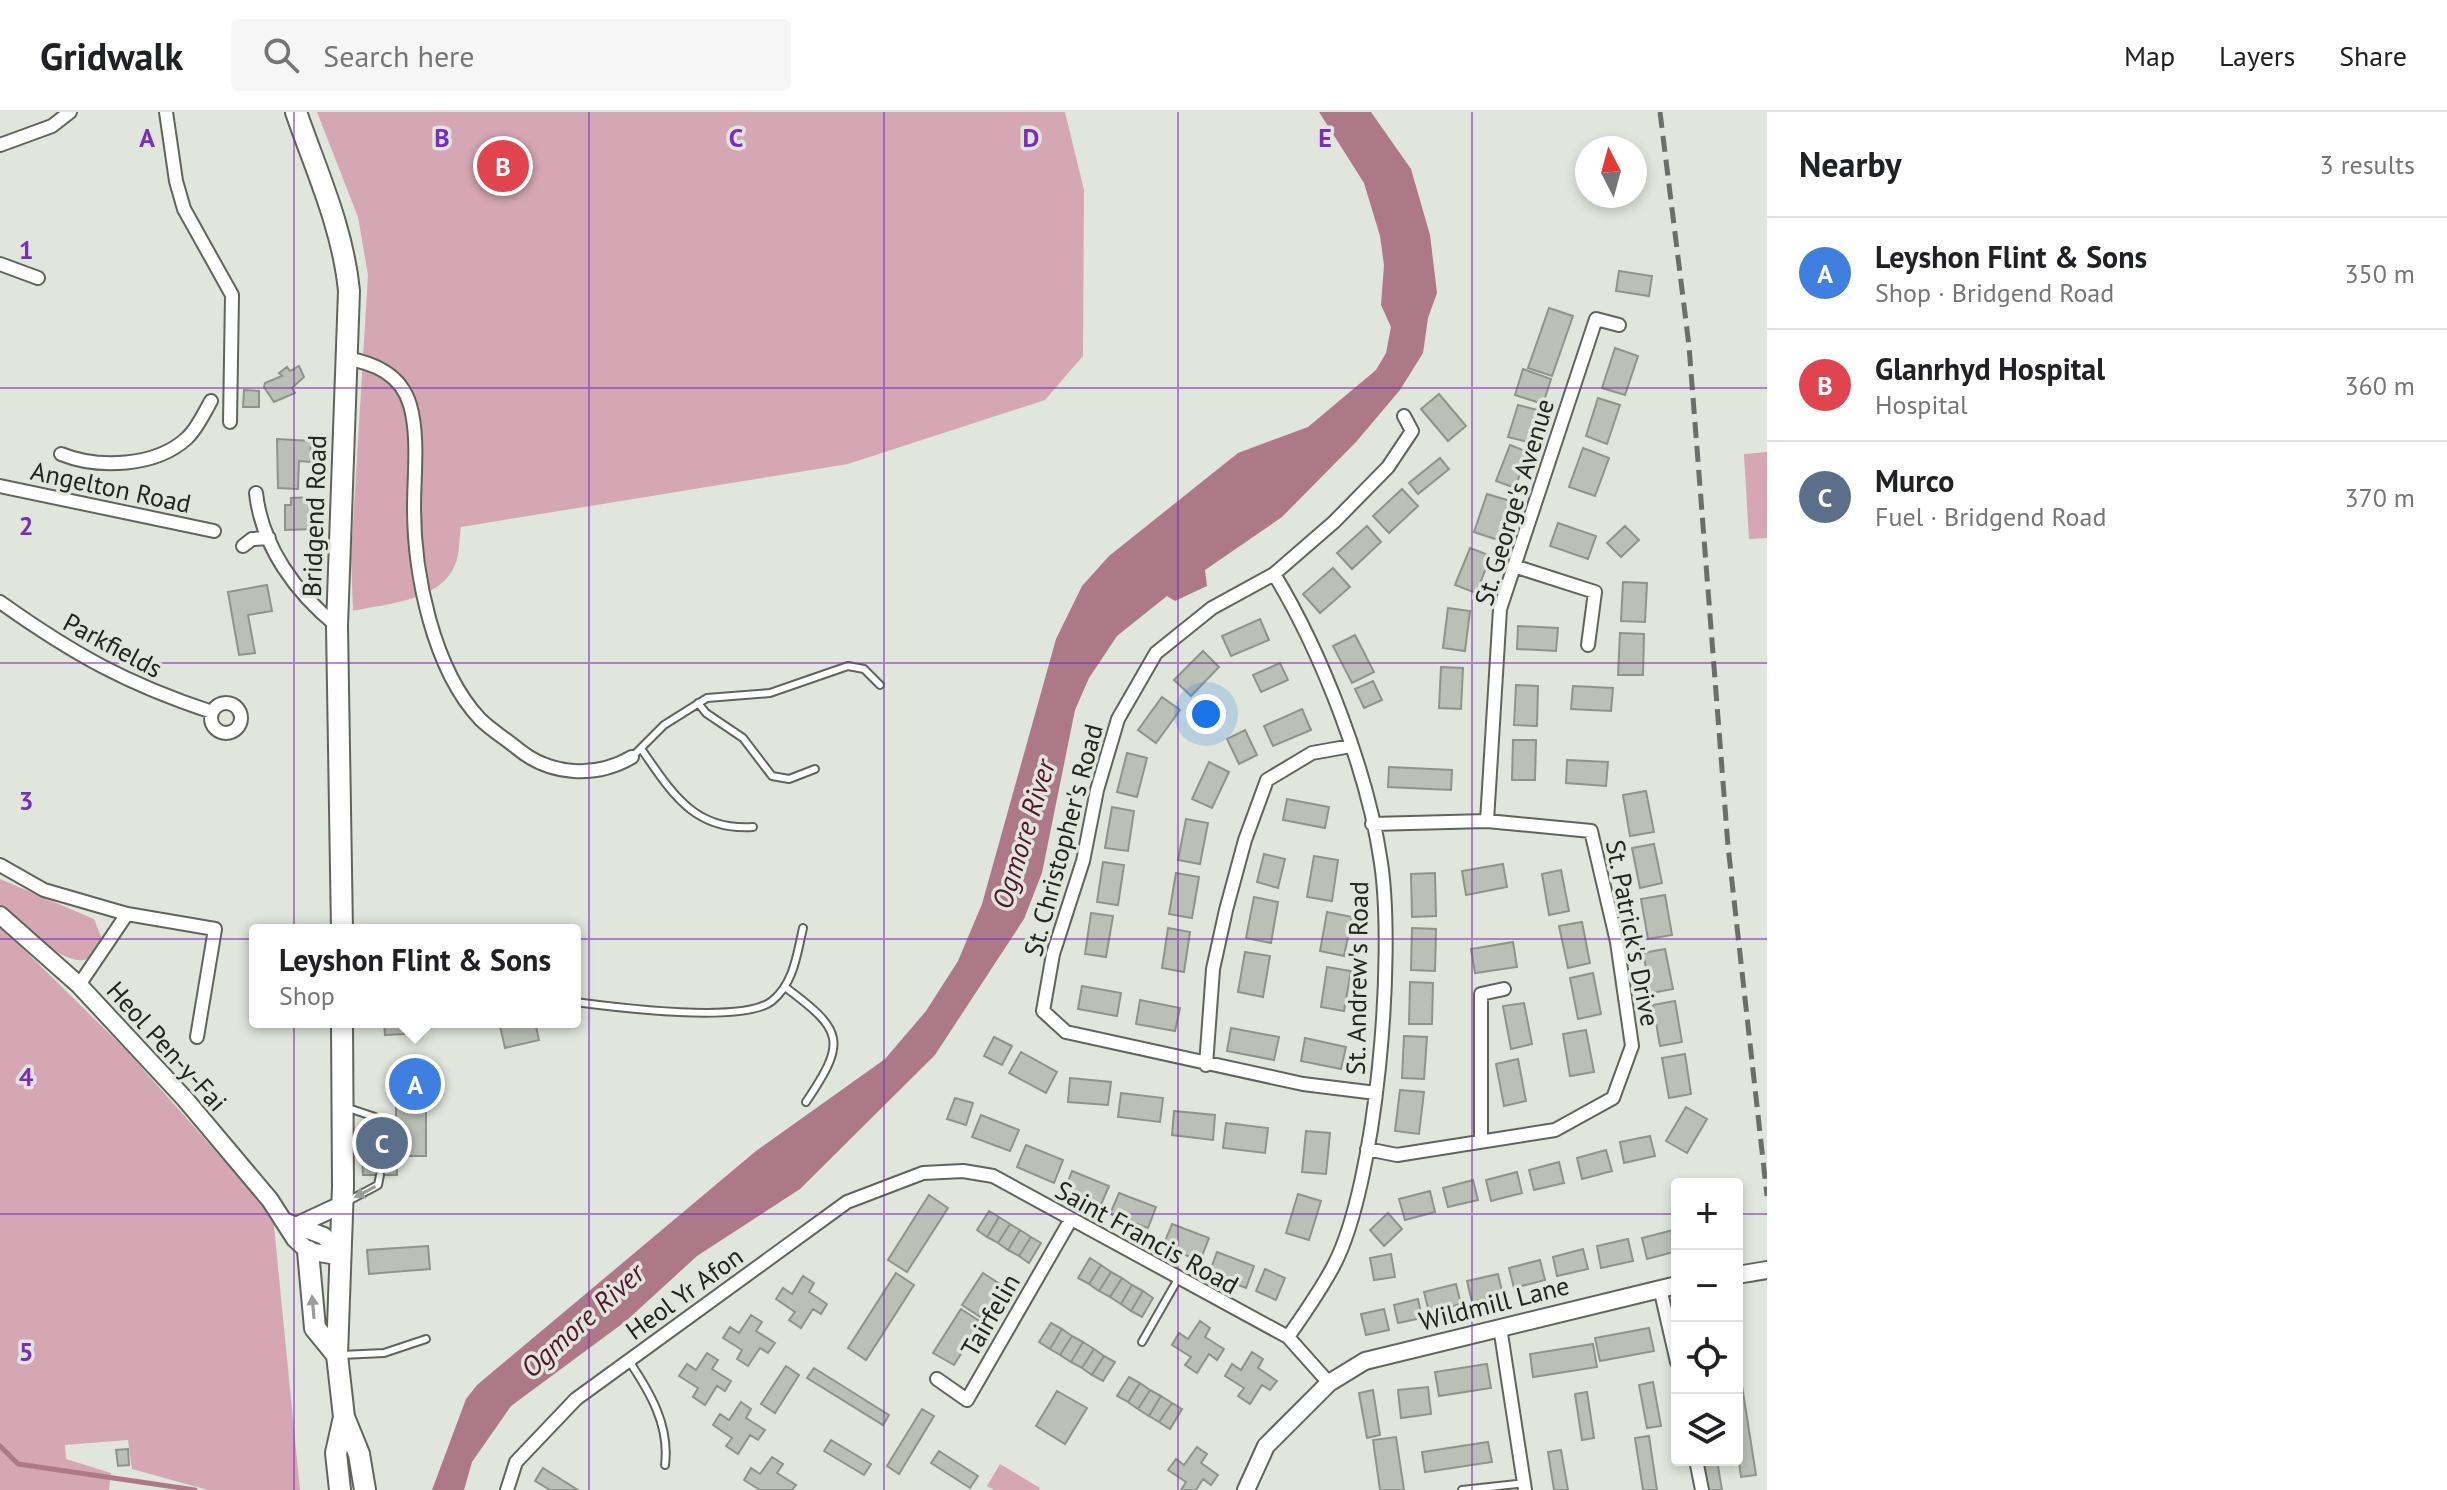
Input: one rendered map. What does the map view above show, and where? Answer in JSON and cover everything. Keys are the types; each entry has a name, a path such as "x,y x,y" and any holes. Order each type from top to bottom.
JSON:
{"main road":[{"name":"Bridgend Road","path":"296,112 324,185 347,267 337,626 343,924"},
{"path":"342,1028 343,1204 337,1355 344,1417 359,1454 365,1490"},
{"path":"308,1251 315,1328 337,1355"},
{"path":"340,1490 336,1453 344,1417"}],"street":[{"path":"0,145 52,126 70,112"},
{"path":"166,112 176,181 184,209 232,295 230,422"},
{"path":"2,270 38,278"},
{"name":"St. George's Avenue","path":"1487,821 1500,609 1517,567 1549,454 1596,319 1619,325"},
{"path":"345,358 381,368 398,381 409,402 413,423 414,533 422,595 444,657 480,719 529,758 555,769 574,772 604,769 637,754"},
{"path":"61,454 79,461 121,463 168,452 188,437 207,401 231,402"},
{"name":"St. Christopher's Road","path":"1376,1093 1303,1084 1206,1065 1066,1032 1043,1011 1053,954 1083,861 1118,719 1156,653 1212,608 1274,574 1334,522 1388,467 1412,431 1404,416"},
{"name":"Angelton Road","path":"0,486 214,531"},
{"path":"256,493 269,538 296,586 337,626"},
{"path":"243,546 257,538 269,538"},
{"path":"1517,567 1595,592 1588,645"},
{"name":"St. Andrew's Road","path":"1274,574 1310,642 1351,746 1381,864 1385,951 1376,1093 1352,1215 1335,1264 1288,1337"},
{"name":"Parkfields","path":"0,602 106,672 212,712"},
{"path":"1206,1065 1213,969 1245,840 1267,780 1312,753 1351,746"},
{"name":"St. Patrick's Drive","path":"1367,1149 1397,1155 1555,1130 1613,1098 1632,1046 1617,942 1591,831 1487,821 1372,824"},
{"path":"0,865 44,890 127,914 215,929 197,1037"},
{"path":"79,985 127,914"},
{"name":"Heol Pen-y-Fai","path":"0,915 79,985 185,1099 293,1223 324,1236 342,1257"},
{"path":"1481,1141 1481,994 1504,989"},
{"name":"Saint Francis Road","path":"923,1173 963,1171 993,1176 1070,1221 1288,1337 1329,1383"},
{"name":"Heol Yr Afon","path":"507,1490 510,1473 529,1445 576,1399 847,1202 923,1173"},
{"path":"293,1223 343,1204"},
{"name":"Tairfelin","path":"937,1379 967,1400 1070,1221"},
{"name":"Heol Pen-y-Fai","path":"293,1223 295,1239 308,1251"},
{"path":"308,1251 342,1257"},
{"path":"1743,1274 1767,1270"},
{"name":"Wildmill Lane","path":"1246,1490 1266,1446 1329,1383 1365,1361 1671,1286"},
{"path":"1660,1288 1671,1336"},
{"path":"1500,1327 1525,1487"},
{"path":"1697,1466 1702,1490"}],"lane":[{"path":"753,827 713,824 697,815 675,797 637,754 664,725 698,703 719,695 770,693 848,666 864,669 880,685"},
{"path":"698,703 706,713 743,738 772,776 789,779 815,769"},
{"path":"581,1003 636,1010 719,1012 769,1003 785,987 803,928"},
{"path":"785,987 821,1013 834,1038 830,1066 806,1102"},
{"path":"342,1106 375,1117 380,1130"},
{"path":"343,1204 378,1185 380,1175"},
{"path":"1142,1342 1178,1279"},
{"path":"337,1355 384,1353 426,1339"},
{"path":"629,1361 653,1396 667,1446 665,1465"},
{"path":"1462,1490 1525,1487"}],"shaded area":[{"path":"317,112 1065,112 1084,190 1083,356 1045,400 848,464 461,527 455,565 438,586 410,599 353,611 351,557 368,275 358,217"},
{"path":"1767,452 1767,538 1749,539 1744,454"},
{"path":"0,879 94,919 102,939 94,955 83,960 69,958 38,938 0,904"},
{"path":"0,926 126,1050 273,1216 300,1490 208,1490 132,1469 128,1440 65,1445 66,1459 111,1473 109,1490 0,1490"},
{"path":"1000,1464 1039,1490 994,1490 987,1486"}],"water":[{"name":"Ogmore River","path":"1319,112 1371,112 1411,169 1430,235 1437,293 1428,318 1423,353 1400,390 1356,442 1282,517 1205,570 1207,586 1175,601 1167,596 1117,636 1089,678 1075,710 1042,873 1024,919 935,1055 800,1189 697,1256 626,1321 511,1406 472,1462 464,1490 432,1490 466,1399 477,1385 756,1151 885,1059 926,1011 958,961 982,904 1056,639 1082,586 1109,556 1238,453 1308,427 1376,370 1386,353 1391,327 1381,305 1384,265 1380,236 1364,183"}],"building":[{"path":"1619,271 1652,276 1649,296 1616,291"},
{"path":"1549,308 1573,316 1552,376 1528,368"},
{"path":"1615,348 1638,356 1625,395 1602,388"},
{"path":"299,366 304,377 292,388 295,393 274,402 264,387 265,383 282,376 279,373 287,367 290,371"},
{"path":"1523,369 1551,379 1543,404 1515,395"},
{"path":"244,390 259,391 259,407 243,407"},
{"path":"1439,394 1466,426 1448,441 1421,409"},
{"path":"1598,398 1620,405 1607,444 1586,436"},
{"path":"1518,405 1541,411 1532,443 1508,437"},
{"path":"277,439 311,441 310,462 299,461 298,489 278,488"},
{"path":"1510,445 1528,452 1515,488 1496,481"},
{"path":"1583,448 1609,458 1595,496 1569,487"},
{"path":"1440,458 1449,469 1418,494 1409,483"},
{"path":"1402,489 1418,506 1389,533 1373,516"},
{"path":"1487,494 1510,501 1498,540 1474,532"},
{"path":"314,497 315,529 285,530 285,505 291,505 291,498"},
{"path":"1558,523 1596,536 1588,559 1550,546"},
{"path":"1367,526 1381,542 1352,569 1337,553"},
{"path":"1625,526 1639,540 1621,557 1607,543"},
{"path":"1470,548 1491,556 1476,593 1455,585"},
{"path":"1333,568 1350,587 1320,613 1303,594"},
{"path":"1623,582 1647,583 1645,622 1621,621"},
{"path":"267,585 272,611 248,615 255,653 239,655 228,592"},
{"path":"1448,608 1470,611 1465,651 1443,648"},
{"path":"1260,619 1269,640 1231,656 1222,636"},
{"path":"1518,626 1558,628 1556,651 1517,649"},
{"path":"1620,633 1644,634 1643,675 1618,675"},
{"path":"1355,635 1374,672 1352,683 1333,646"},
{"path":"1203,651 1219,667 1191,696 1174,680"},
{"path":"1280,663 1288,680 1261,692 1253,675"},
{"path":"1441,667 1463,668 1461,709 1439,708"},
{"path":"1373,681 1382,700 1364,708 1355,689"},
{"path":"1516,685 1538,686 1537,726 1514,725"},
{"path":"1573,686 1613,688 1611,711 1571,709"},
{"path":"1162,697 1180,710 1156,743 1138,730"},
{"path":"1302,709 1311,730 1273,746 1264,726"},
{"path":"1245,730 1257,755 1239,764 1227,739"},
{"path":"1513,740 1536,740 1535,780 1512,780"},
{"path":"1127,753 1147,758 1137,797 1117,792"},
{"path":"1567,760 1608,762 1606,786 1566,783"},
{"path":"1209,762 1229,772 1212,808 1192,799"},
{"path":"1389,767 1452,770 1451,790 1388,787"},
{"path":"1646,791 1654,832 1630,836 1623,795"},
{"path":"1287,799 1329,807 1325,828 1283,820"},
{"path":"1112,807 1134,811 1128,851 1105,848"},
{"path":"1186,819 1208,823 1200,864 1178,860"},
{"path":"1654,844 1662,883 1640,888 1632,848"},
{"path":"1264,854 1285,859 1278,888 1257,882"},
{"path":"1314,856 1338,860 1332,901 1307,897"},
{"path":"1103,862 1124,865 1118,905 1097,902"},
{"path":"1503,864 1507,887 1466,895 1462,871"},
{"path":"1561,870 1569,911 1549,915 1542,874"},
{"path":"1176,873 1199,877 1192,918 1169,914"},
{"path":"1435,873 1436,916 1412,917 1411,874"},
{"path":"1665,895 1672,935 1648,939 1641,899"},
{"path":"1254,897 1278,902 1271,943 1246,938"},
{"path":"1327,912 1352,917 1344,956 1320,951"},
{"path":"1091,913 1113,916 1106,957 1085,954"},
{"path":"1582,922 1590,963 1568,968 1559,926"},
{"path":"1168,928 1190,932 1184,972 1162,968"},
{"path":"1412,928 1436,929 1435,971 1411,970"},
{"path":"1513,942 1517,967 1475,973 1471,949"},
{"path":"1665,949 1673,989 1651,993 1643,953"},
{"path":"1245,952 1270,956 1263,997 1238,992"},
{"path":"1327,967 1351,971 1344,1011 1321,1007"},
{"path":"1593,973 1601,1014 1578,1019 1570,978"},
{"path":"1410,982 1433,983 1432,1024 1409,1024"},
{"path":"1082,986 1121,993 1117,1016 1078,1009"},
{"path":"1140,1000 1180,1008 1175,1031 1136,1024"},
{"path":"1675,1001 1682,1042 1660,1046 1653,1005"},
{"path":"1524,1003 1532,1044 1511,1049 1503,1006"},
{"path":"384,1028 404,1028 404,1034 385,1035"},
{"path":"500,1028 536,1028 539,1040 505,1048"},
{"path":"1231,1028 1279,1037 1274,1060 1227,1051"},
{"path":"1586,1030 1594,1072 1570,1076 1563,1034"},
{"path":"1404,1036 1427,1037 1424,1079 1402,1078"},
{"path":"994,1037 1012,1046 1002,1065 984,1056"},
{"path":"1305,1038 1346,1047 1341,1069 1301,1061"},
{"path":"1021,1052 1057,1072 1046,1093 1009,1073"},
{"path":"1685,1054 1691,1094 1669,1098 1662,1058"},
{"path":"1518,1059 1526,1101 1504,1106 1496,1064"},
{"path":"404,1072 426,1072 426,1099 404,1099"},
{"path":"1070,1078 1111,1082 1108,1105 1068,1102"},
{"path":"1400,1090 1424,1092 1419,1134 1395,1131"},
{"path":"1121,1093 1163,1098 1160,1122 1118,1117"},
{"path":"955,1098 973,1103 966,1125 947,1119"},
{"path":"396,1099 426,1099 426,1156 396,1156"},
{"path":"1686,1107 1707,1119 1687,1153 1666,1141"},
{"path":"1174,1111 1215,1115 1213,1140 1172,1135"},
{"path":"981,1115 1019,1130 1010,1151 972,1137"},
{"path":"1226,1123 1268,1128 1265,1153 1223,1148"},
{"path":"368,1130 396,1130 397,1175 363,1175 362,1156 368,1156"},
{"path":"1306,1131 1330,1133 1326,1174 1302,1172"},
{"path":"1650,1136 1655,1156 1624,1163 1620,1142"},
{"path":"1026,1145 1063,1160 1054,1183 1017,1167"},
{"path":"1606,1150 1612,1171 1582,1179 1577,1158"},
{"path":"1559,1162 1564,1183 1534,1190 1529,1170"},
{"path":"1072,1171 1109,1186 1100,1207 1064,1192"},
{"path":"1517,1172 1522,1193 1491,1201 1486,1180"},
{"path":"1473,1180 1478,1200 1448,1207 1443,1188"},
{"path":"1430,1191 1435,1212 1405,1220 1399,1199"},
{"path":"1119,1193 1156,1207 1148,1228 1110,1214"},
{"path":"1298,1194 1321,1201 1309,1240 1286,1233"},
{"path":"929,1195 948,1208 907,1272 888,1260"},
{"path":"989,1211 999,1217 987,1237 977,1230"},
{"path":"1388,1213 1402,1229 1384,1246 1370,1230"},
{"path":"999,1217 1010,1224 998,1243 987,1237"},
{"path":"1010,1224 1020,1230 1008,1250 998,1243"},
{"path":"1172,1224 1209,1238 1200,1261 1163,1246"},
{"path":"1020,1230 1031,1237 1019,1256 1008,1250"},
{"path":"1671,1231 1671,1253 1647,1259 1642,1238"},
{"path":"1031,1237 1041,1243 1029,1263 1019,1256"},
{"path":"1628,1239 1633,1261 1601,1268 1597,1246"},
{"path":"428,1246 430,1269 369,1274 367,1250"},
{"path":"1583,1249 1588,1269 1557,1276 1553,1257"},
{"path":"1217,1252 1254,1266 1246,1288 1209,1274"},
{"path":"1391,1254 1395,1277 1374,1280 1370,1258"},
{"path":"1090,1258 1101,1265 1089,1284 1078,1278"},
{"path":"1540,1260 1545,1280 1514,1288 1509,1268"},
{"path":"1101,1265 1111,1272 1099,1291 1089,1284"},
{"path":"1265,1269 1285,1278 1276,1300 1256,1291"},
{"path":"1111,1272 1122,1278 1110,1297 1099,1291"},
{"path":"896,1273 914,1285 866,1360 848,1348"},
{"path":"983,1273 1003,1286 982,1318 962,1305"},
{"path":"1498,1274 1503,1295 1472,1302 1467,1281"},
{"path":"803,1276 814,1283 809,1292 827,1304 821,1314 813,1309 801,1328 789,1320 795,1312 776,1299 783,1288 792,1294"},
{"path":"1122,1278 1132,1285 1121,1304 1110,1297"},
{"path":"1456,1284 1461,1304 1429,1312 1424,1292"},
{"path":"1132,1285 1143,1291 1131,1311 1121,1304"},
{"path":"1143,1291 1153,1298 1142,1317 1131,1311"},
{"path":"1418,1299 1422,1318 1398,1323 1394,1305"},
{"path":"961,1309 981,1322 954,1365 933,1353"},
{"path":"1384,1309 1389,1330 1366,1335 1361,1314"},
{"path":"751,1315 762,1322 756,1331 775,1343 768,1353 760,1348 748,1366 737,1359 742,1350 723,1338 730,1327 739,1333"},
{"path":"1200,1321 1210,1328 1205,1337 1224,1349 1217,1360 1209,1354 1197,1373 1185,1365 1191,1357 1172,1345 1179,1333 1188,1339"},
{"path":"1051,1323 1062,1329 1050,1349 1039,1342"},
{"path":"1649,1328 1654,1351 1600,1361 1595,1338"},
{"path":"1062,1329 1072,1336 1060,1355 1050,1349"},
{"path":"1072,1336 1083,1342 1071,1362 1060,1355"},
{"path":"1083,1342 1094,1349 1082,1368 1071,1362"},
{"path":"1593,1344 1597,1367 1533,1377 1530,1354"},
{"path":"1094,1349 1104,1356 1092,1375 1082,1368"},
{"path":"1252,1352 1263,1359 1258,1368 1277,1381 1270,1390 1262,1385 1250,1404 1238,1396 1244,1388 1225,1376 1232,1364 1241,1370"},
{"path":"707,1353 718,1360 712,1369 731,1381 725,1391 717,1386 705,1405 693,1397 698,1388 679,1376 687,1364 696,1370"},
{"path":"1104,1356 1115,1362 1103,1381 1092,1375"},
{"path":"1487,1364 1491,1388 1439,1396 1435,1372"},
{"path":"786,1366 799,1375 775,1413 761,1404"},
{"path":"814,1368 889,1415 883,1425 807,1378"},
{"path":"1129,1377 1140,1383 1128,1402 1117,1396"},
{"path":"1653,1382 1661,1426 1647,1428 1639,1385"},
{"path":"1140,1383 1150,1390 1138,1409 1128,1402"},
{"path":"1428,1387 1431,1414 1401,1418 1398,1390"},
{"path":"1150,1390 1161,1396 1149,1416 1138,1409"},
{"path":"1373,1390 1380,1435 1367,1438 1359,1393"},
{"path":"1057,1391 1087,1408 1065,1444 1036,1426"},
{"path":"1587,1392 1594,1438 1582,1440 1575,1394"},
{"path":"1743,1392 1756,1475 1741,1477 1739,1466 1743,1466"},
{"path":"1161,1396 1172,1403 1159,1422 1149,1416"},
{"path":"741,1402 751,1409 746,1418 765,1430 758,1440 750,1435 738,1454 726,1446 732,1438 713,1425 720,1414 729,1420"},
{"path":"1172,1403 1182,1409 1170,1429 1159,1422"},
{"path":"922,1409 934,1416 899,1474 887,1466"},
{"path":"1649,1436 1657,1490 1643,1490 1635,1438"},
{"path":"1396,1437 1404,1490 1380,1490 1373,1440"},
{"path":"831,1440 871,1464 864,1475 824,1451"},
{"path":"1488,1442 1492,1462 1425,1472 1422,1452"},
{"path":"1197,1447 1207,1454 1201,1463 1218,1475 1211,1485 1203,1479 1196,1490 1181,1490 1186,1482 1168,1470 1176,1459 1184,1465"},
{"path":"128,1449 129,1465 118,1466 116,1450"},
{"path":"1561,1450 1568,1490 1554,1490 1548,1452"},
{"path":"939,1451 978,1476 970,1488 931,1463"},
{"path":"772,1457 783,1464 777,1473 796,1485 792,1490 760,1490 744,1480 751,1468 760,1474"},
{"path":"1705,1466 1718,1466 1722,1490 1708,1490"},
{"path":"543,1468 578,1490 550,1490 535,1481"}],"waterway":[{"path":"0,1446 18,1464 195,1490"}],"railway":[{"path":"1660,112 1689,346 1728,846 1767,1196"}],"place":[{"name":"Glanrhyd Hospital","path":"503,166"},
{"name":"Leyshon Flint & Sons","path":"415,1084"},
{"name":"Murco","path":"382,1143"}]}
